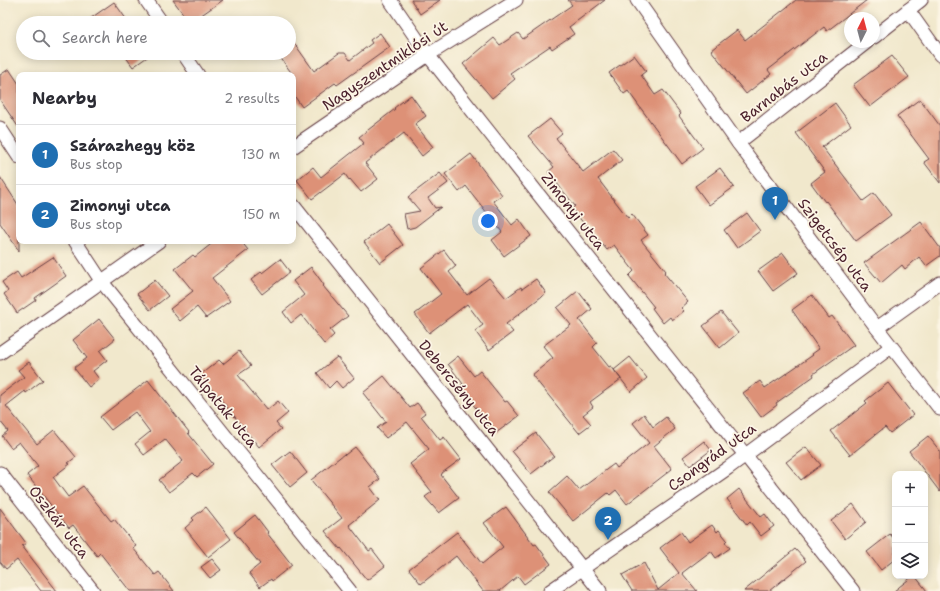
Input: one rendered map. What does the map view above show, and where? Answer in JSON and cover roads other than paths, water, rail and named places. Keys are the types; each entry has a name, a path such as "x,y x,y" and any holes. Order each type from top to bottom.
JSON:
{"street":[{"path":"146,0 157,16"},
{"name":"Zimonyi utca","path":"390,0 428,55 853,591"},
{"name":"Nagyszentmiklósi út","path":"296,145 428,55 516,0"},
{"name":"Szigetcsép utca","path":"637,0 738,143 891,347 940,409"},
{"path":"880,32 921,0"},
{"path":"908,10 940,55"},
{"name":"Barnabás utca","path":"738,143 859,48"},
{"path":"188,60 196,72"},
{"path":"0,128 16,152"},
{"name":"Debercsény utca","path":"296,209 600,591"},
{"name":"Tálpatak utca","path":"77,244 102,282 350,591"},
{"path":"0,353 155,244"},
{"path":"877,328 940,283"},
{"name":"Csongrád utca","path":"550,591 728,468 891,347"},
{"name":"Oszkár utca","path":"0,473 93,591"}],"place":[{"name":"Szárazhegy köz","path":"775,220"},
{"name":"Zimonyi utca","path":"608,540"}]}
